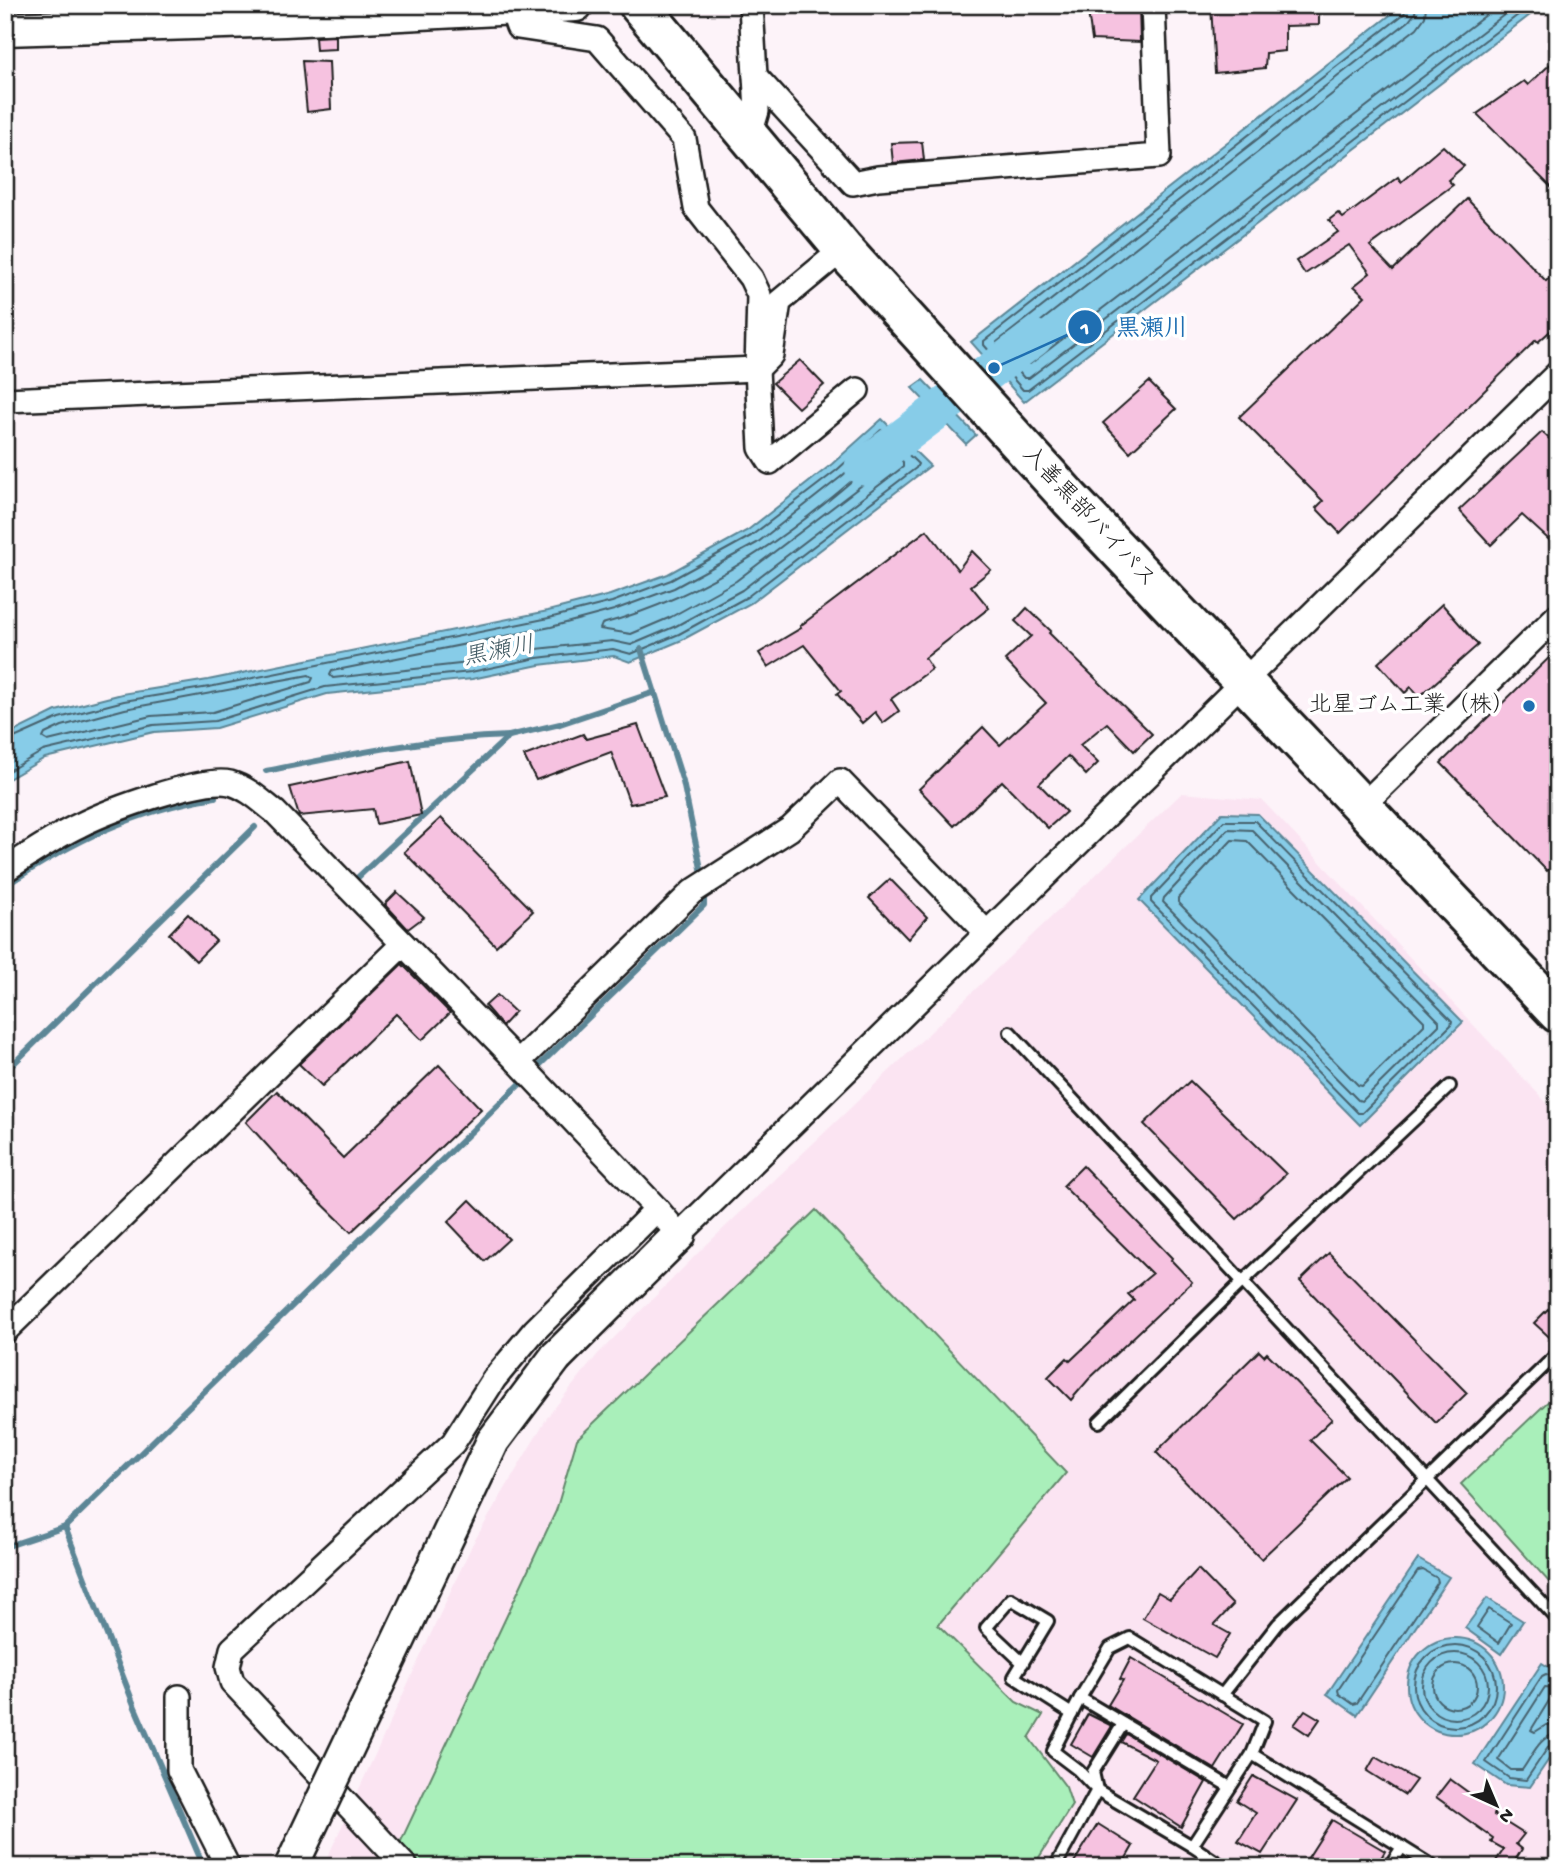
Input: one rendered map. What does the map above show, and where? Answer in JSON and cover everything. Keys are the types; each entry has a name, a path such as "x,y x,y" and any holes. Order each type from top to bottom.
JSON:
{"highway":[{"name":"入善黒部バイパス","path":"639,5 843,249 1012,435 1242,682 1558,1013"}],"street":[{"path":"5,29 512,10 576,5"},
{"path":"749,138 758,111 751,5"},
{"path":"755,76 853,183 878,178 1159,156 1153,5"},
{"path":"512,10 518,27 597,38 684,139 696,208 751,278 759,295 757,369 761,448 770,462 857,390"},
{"path":"5,400 757,369 771,355 779,302 843,249"},
{"path":"291,1867 494,1441 556,1357 1558,373"},
{"path":"1361,807 1558,615"},
{"path":"518,1062 692,892 790,829 840,781 987,933"},
{"path":"5,870 80,825 137,803 203,783 228,783 251,792 275,812 518,1062 679,1235"},
{"path":"5,1331 403,944"},
{"path":"406,1867 232,1682 228,1667 232,1648 453,1443 495,1378 534,1331 657,1209"},
{"path":"179,1697 179,1770 228,1867"}],"lane":[{"path":"1010,1032 1558,1620"},
{"path":"1099,1422 1242,1282 1450,1086"},
{"path":"1222,1695 1278,1624 1558,1353"},
{"path":"1023,1663 986,1628 1011,1599 1048,1621 1023,1663 1014,1677 1072,1714"},
{"path":"1192,1846 1252,1754 1265,1721 1130,1638 1110,1648 1053,1751 1078,1770 1097,1790 1224,1867"},
{"path":"1080,1698 1230,1787"},
{"path":"1054,1867 1097,1790 1093,1772 1123,1724"},
{"path":"1252,1754 1434,1867"},
{"path":"1389,1867 1402,1847"}],"shaded area":[{"path":"1182,793 1262,800 1558,1115 1558,1867 323,1867 472,1545 548,1416 598,1354 702,1249"}],"green space":[{"path":"816,1210 1066,1473 938,1625 1016,1702 1043,1715 1029,1738 1066,1787 1072,1805 1033,1867 422,1867 400,1843 556,1511 577,1439"},
{"path":"1558,1392 1558,1592 1461,1484"}],"water":[{"path":"1403,5 1543,5 1024,402 971,342"},
{"path":"923,380 976,435 966,444 912,388"},
{"path":"882,419 930,466 751,603 682,640 630,662 614,656 539,665 472,679 327,694 216,728 154,732 45,758 5,781 5,736 56,711 122,694 208,680 548,611 610,595 668,574 748,530 832,464"},
{"path":"1222,813 1258,814 1463,1022 1360,1125 1139,900"},
{"path":"1418,1559 1449,1577 1357,1715 1327,1694"},
{"path":"1487,1598 1523,1621 1501,1654 1465,1628"},
{"path":"1455,1638 1474,1641 1489,1652 1500,1667 1503,1686 1500,1705 1489,1720 1474,1731 1455,1734 1436,1731 1421,1720 1410,1705 1407,1686 1410,1667 1421,1652 1436,1641"},
{"path":"1542,1663 1558,1673 1558,1746 1530,1787 1506,1785 1475,1764"}],"building":[{"path":"1087,5 1139,5 1140,42 1092,40"},
{"path":"1211,5 1319,5 1319,25 1285,26 1285,51 1266,53 1265,68 1215,73"},
{"path":"336,36 336,49 316,50 315,37"},
{"path":"1558,57 1558,194 1477,114 1524,81 1528,85"},
{"path":"302,61 329,62 331,109 307,112"},
{"path":"922,142 924,160 893,163 891,143"},
{"path":"1443,146 1464,166 1448,180 1453,185 1370,246 1393,270 1467,199 1546,281 1558,270 1558,324 1538,342 1536,340 1340,533 1316,508 1323,501 1239,417 1365,296 1354,286 1370,273 1349,245 1305,274 1296,261 1338,232 1329,220 1338,213 1343,218 1398,177 1401,182"},
{"path":"800,360 824,385 798,408 773,383"},
{"path":"1149,382 1176,409 1130,452 1103,423"},
{"path":"1542,432 1558,447 1558,548 1522,515 1491,545 1459,510"},
{"path":"927,530 958,570 972,551 991,570 971,586 989,608 925,658 932,669 891,699 899,711 883,723 875,712 862,723 837,694 841,691 804,645 768,667 759,653 801,628 800,626"},
{"path":"1442,604 1478,645 1419,697 1411,687 1405,693 1378,663"},
{"path":"1027,608 1152,734 1134,751 1107,723 1080,745 1098,763 1086,775 1068,756 1039,784 1066,812 1048,828 1002,781 954,826 919,789 983,727 1000,745 1046,703 1005,660 1031,636 1015,621"},
{"name":"北星ゴム工業（株）","path":"1558,649 1558,864 1547,871 1441,763"},
{"path":"638,725 665,797 630,804 611,752 536,780 524,756 583,734 586,739"},
{"path":"410,761 421,815 376,824 373,809 299,816 290,787"},
{"path":"441,818 533,911 496,946 404,852"},
{"path":"890,879 927,917 908,939 869,898"},
{"path":"397,892 424,917 408,929 385,904"},
{"path":"188,914 216,941 196,961 169,934"},
{"path":"402,964 450,1013 422,1040 396,1014 322,1086 299,1064"},
{"path":"497,995 515,1012 502,1026 485,1006"},
{"path":"439,1065 481,1109 351,1232 303,1185 246,1122 277,1091 343,1158"},
{"path":"1190,1081 1286,1174 1237,1219 1144,1124"},
{"path":"1083,1166 1192,1282 1089,1379 1071,1400 1048,1377 1067,1358 1070,1361 1134,1300 1128,1294 1152,1274 1063,1186"},
{"path":"470,1200 509,1239 485,1261 448,1222"},
{"path":"1329,1253 1467,1393 1436,1423 1300,1281"},
{"path":"1548,1309 1558,1318 1558,1345 1534,1323"},
{"path":"1259,1351 1264,1356 1267,1353 1332,1419 1310,1440 1347,1477 1261,1559 1156,1452"},
{"path":"1198,1569 1233,1605 1214,1625 1230,1634 1215,1658 1143,1618 1158,1592 1170,1599"},
{"path":"1131,1658 1243,1724 1215,1769 1108,1705 1123,1680 1120,1679"},
{"path":"1305,1710 1320,1719 1309,1735 1294,1725"},
{"path":"1088,1714 1112,1726 1093,1757 1071,1744"},
{"path":"1126,1734 1206,1782 1181,1827 1133,1796 1156,1760 1121,1742"},
{"path":"1375,1757 1416,1780 1405,1795 1367,1771"},
{"path":"1253,1776 1297,1800 1262,1854 1238,1841 1256,1813 1237,1801"},
{"path":"1450,1779 1495,1812 1494,1815 1524,1834 1516,1844 1522,1849 1511,1867 1492,1867 1504,1849 1491,1842 1493,1838 1436,1797"},
{"path":"1332,1820 1385,1851 1376,1867 1302,1867"},
{"path":"1098,1824 1133,1846 1121,1867 1071,1867"}],"waterway":[{"name":"黒瀬川","path":"863,467 1034,338"},
{"path":"641,649 683,782 703,878"},
{"path":"355,880 509,736 560,724 655,692"},
{"path":"266,771 417,744 509,736"},
{"path":"5,886 55,855 105,830 158,810 215,797"},
{"path":"5,1072 255,827"},
{"path":"5,1547 65,1527 704,905 704,892"},
{"path":"65,1527 134,1705 204,1867"}],"place":[{"name":"黒瀬川","path":"994,368"},
{"name":"北星ゴム工業（株）","path":"1529,706"}]}
